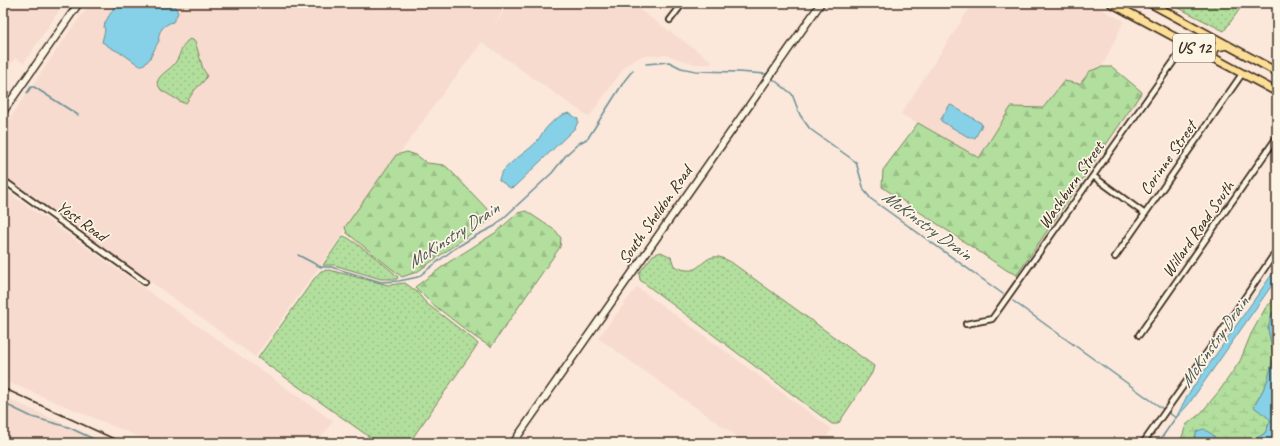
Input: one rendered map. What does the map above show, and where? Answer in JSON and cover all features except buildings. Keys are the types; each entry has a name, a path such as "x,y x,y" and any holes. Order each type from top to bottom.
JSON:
{"main road":[{"name":"US 12","path":"1111,3 1277,92"},
{"name":"US 12","path":"1150,3 1277,72"},
{"path":"1213,59 1216,47 1229,45"}],"street":[{"path":"3,112 79,3"},
{"path":"670,20 683,3"},
{"name":"South Sheldon Road","path":"513,443 821,3"},
{"name":"Washburn Street","path":"966,324 992,319 1186,44"},
{"name":"Corinne Street","path":"1115,257 1242,74"},
{"name":"Willard Road South","path":"1139,335 1277,137"},
{"path":"1093,176 1145,214"},
{"name":"Yost Road","path":"3,180 145,282"},
{"path":"1143,443 1277,250"}],"shaded area":[{"path":"3,3 64,3 24,63 15,58 3,76"},
{"path":"91,3 508,3 491,29 510,3 630,3 713,62 710,64 695,64 667,55 642,56 626,65 589,117 482,42 435,104 255,357 3,175 3,128 74,25"},
{"path":"973,3 1090,3 1124,21 1102,67 1090,71 1080,84 1064,81 1043,108 1011,107 979,158 901,114"},
{"path":"3,189 333,421 317,443 154,443 3,380"},
{"path":"637,287 832,429 822,443 746,443 598,338"},
{"path":"4,397 107,443 3,443"}],"green space":[{"path":"1169,3 1244,3 1224,31"},
{"path":"190,39 195,41 203,69 207,75 186,103 183,103 161,90 157,83 160,77 173,66 183,47"},
{"path":"1102,67 1112,67 1142,92 1017,275 1008,271 882,187 883,170 918,123 979,158 1011,107 1043,108 1064,81 1080,84 1090,71"},
{"path":"407,152 416,155 427,163 444,165 488,210 491,219 417,272 402,277 347,233 345,227 396,155"},
{"path":"526,211 556,231 561,238 560,247 491,347 475,337 430,302 415,287 449,262 495,233 518,213"},
{"path":"343,236 380,261 398,277 397,279 381,279 334,265 323,265"},
{"path":"661,252 671,257 674,266 684,270 695,269 709,258 714,257 720,257 731,262 874,366 872,373 838,424 832,424 640,280 639,273 653,255"},
{"path":"329,270 388,285 405,283 416,291 426,303 478,344 409,443 378,443 258,358 314,279 321,271"},
{"path":"1277,298 1277,312 1272,313 1268,329 1274,357 1267,382 1254,407 1271,419 1265,433 1250,443 1218,443 1213,435 1197,431 1193,443 1180,443 1186,425 1201,413 1220,390 1240,361 1251,334 1266,307"}],"water":[{"path":"116,3 167,3 175,6 178,13 173,22 162,29 159,35 159,41 151,56 147,62 140,66 102,42 107,18"},
{"path":"951,105 981,123 982,125 975,138 970,138 941,121"},
{"path":"569,113 578,119 575,128 514,187 510,188 499,180 509,164 533,145 552,122 558,117"},
{"path":"1277,267 1277,278 1188,405 1176,418 1187,396"},
{"path":"1277,312 1277,443 1250,443 1265,433 1271,420 1254,407 1267,382 1274,357 1268,329 1272,313"},
{"path":"1204,429 1213,435 1218,443 1193,443 1197,431"}],"waterway":[{"name":"McKinstry Drain","path":"646,64 669,62 681,68 696,71 766,74"},
{"name":"McKinstry Drain","path":"298,255 321,267 331,267 381,282 399,281 418,277 454,249 495,226 552,173 567,154 578,144 588,138 633,70"},
{"name":"McKinstry Drain","path":"773,79 792,94 800,115 810,129 856,162 864,190 871,199 1003,294"},
{"name":"McKinstry Drain","path":"27,93 31,87 34,87 78,115"},
{"name":"McKinstry Drain","path":"1013,301 1163,409"},
{"path":"3,403 32,417 68,427 102,443"},
{"name":"McKinstry Drain","path":"1169,413 1176,418"},
{"path":"1158,443 1176,417"}],"railway":[{"path":"3,388 123,443"}]}
